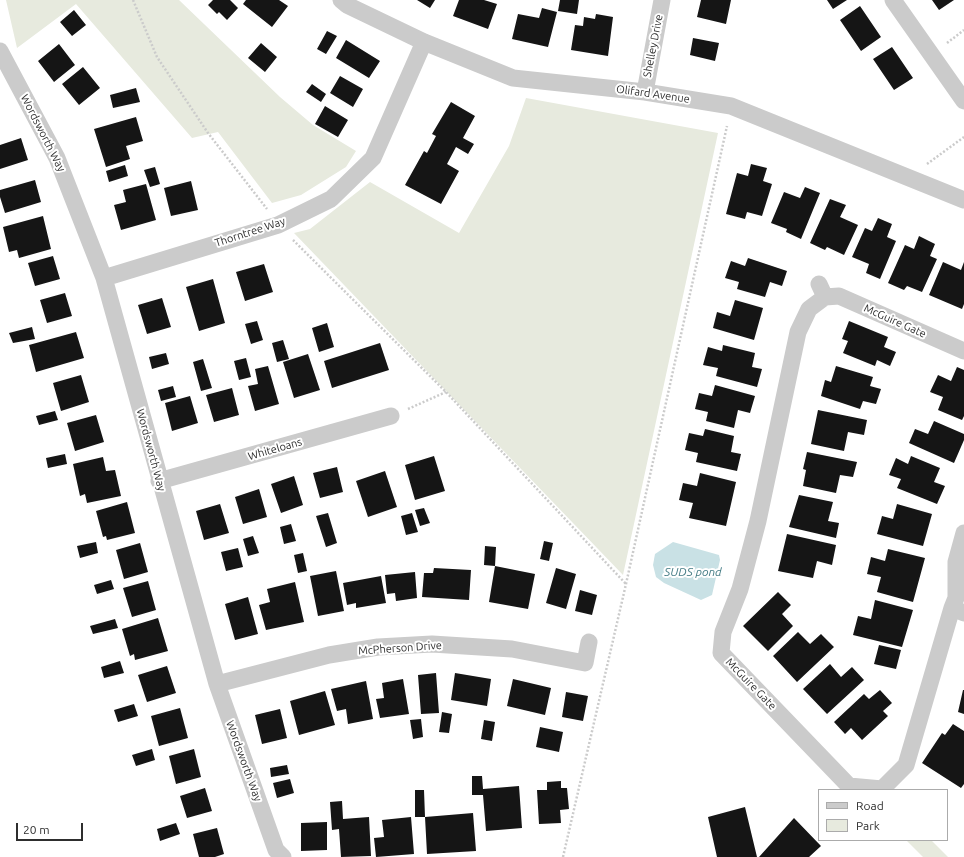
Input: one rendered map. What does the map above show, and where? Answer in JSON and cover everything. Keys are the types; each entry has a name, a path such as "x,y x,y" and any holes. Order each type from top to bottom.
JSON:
{"street":[{"name":"Olifard Avenue","path":"341,0 347,5 424,42 513,78 645,92 731,106 964,200"},
{"name":"Shelley Drive","path":"645,92 662,0"},
{"path":"893,0 964,101"},
{"name":"Thorntree Way","path":"104,278 278,225 332,199 373,158 424,42"},
{"name":"Wordsworth Way","path":"0,51 57,158 104,278 217,684 276,850 283,857"},
{"name":"McGuire Gate","path":"964,352 839,296 822,290 809,309 798,332 758,521 740,589 723,632 721,653 849,786 882,789 906,765 958,611 956,598 956,562 964,533"},
{"name":"Whiteloans","path":"160,481 391,416"},
{"name":"McPherson Drive","path":"217,684 329,655 378,647 432,644 505,649 585,663 589,642"}],"path":[{"path":"133,0 156,57 208,132 278,225 446,392 626,584"},
{"path":"563,857 626,584 731,106"},
{"path":"909,178 964,137"},
{"path":"391,416 446,392"}],"green space":[{"path":"6,0 179,0 280,97 313,125 356,151 346,167 301,195 272,203 218,132 192,138 76,4 17,48"},
{"path":"526,98 718,133 623,575 294,233 310,229 370,182 459,233 509,146"},
{"path":"907,841 932,841 948,857 923,857"}],"water":[{"name":"SUDS pond","path":"673,542 719,555 720,560 712,595 701,600 664,583 656,577 653,565 655,554"}],"building":[{"path":"213,0 230,0 238,8 227,20 219,12 217,14 208,5"},
{"path":"246,0 279,0 288,6 272,27 243,4"},
{"path":"417,0 435,0 430,8"},
{"path":"459,0 484,0 497,4 488,29 453,16"},
{"path":"560,0 579,0 577,14 558,11"},
{"path":"701,0 731,0 726,24 697,17"},
{"path":"827,0 847,0 833,9"},
{"path":"932,0 954,0 939,10"},
{"path":"860,6 881,37 861,51 840,20"},
{"path":"542,8 557,12 548,47 512,39 518,14 539,18"},
{"path":"74,10 86,25 72,36 60,22"},
{"path":"596,14 613,17 608,56 571,50 575,25 583,26 584,17 595,19"},
{"path":"327,31 337,36 326,54 317,49"},
{"path":"693,38 719,43 715,61 690,55"},
{"path":"346,40 380,61 369,78 336,58"},
{"path":"261,43 277,57 265,72 248,58"},
{"path":"59,44 75,65 54,82 38,61"},
{"path":"892,47 913,78 894,90 873,59"},
{"path":"83,67 100,88 79,105 62,84"},
{"path":"340,76 363,89 353,107 330,93"},
{"path":"312,84 326,94 321,102 306,92"},
{"path":"136,88 140,102 113,108 110,95"},
{"path":"451,102 475,116 463,138 474,144 468,154 456,147 447,164 459,171 441,204 405,185 424,151 427,153 436,136 432,134"},
{"path":"325,106 348,120 338,137 315,124"},
{"path":"136,117 143,141 126,146 130,159 106,167 94,129"},
{"path":"21,138 28,160 0,169 0,145"},
{"path":"751,164 767,168 763,181 772,184 762,216 747,212 745,219 726,214 737,173 748,176"},
{"path":"125,165 128,176 109,182 106,171"},
{"path":"155,167 160,184 150,187 144,170"},
{"path":"35,180 41,202 5,213 0,197 0,190"},
{"path":"191,181 198,210 171,216 164,188"},
{"path":"146,184 156,220 121,230 114,205 126,202 123,190"},
{"path":"805,187 820,193 801,239 786,232 787,229 771,223 784,192 800,198"},
{"path":"830,199 846,205 840,217 858,225 844,255 827,247 825,250 810,243"},
{"path":"43,216 51,249 19,258 17,250 9,252 3,227"},
{"path":"878,218 892,224 887,237 896,241 880,279 866,273 869,264 852,257 865,228 872,231"},
{"path":"919,236 935,244 930,256 937,259 922,292 907,286 904,290 888,283 905,245 914,249"},
{"path":"53,256 60,279 35,286 28,263"},
{"path":"748,258 787,271 782,286 770,282 765,297 737,289 739,282 725,278 731,261 745,266"},
{"path":"943,262 961,270 964,262 964,304 962,309 929,295"},
{"path":"264,264 273,292 245,301 236,272"},
{"path":"213,279 225,323 199,331 186,287"},
{"path":"65,293 72,316 47,323 40,300"},
{"path":"162,298 171,327 147,334 138,305"},
{"path":"735,300 763,308 754,340 713,328 717,312 730,316"},
{"path":"257,321 263,340 251,344 245,324"},
{"path":"849,321 888,337 884,347 896,352 890,366 877,360 875,366 843,353 848,341 842,339"},
{"path":"327,323 334,347 319,352 312,328"},
{"path":"32,327 35,339 13,343 9,333"},
{"path":"76,332 84,358 36,372 29,345"},
{"path":"283,340 289,359 277,362 272,343"},
{"path":"380,343 389,370 332,388 324,361"},
{"path":"723,345 755,353 752,367 762,369 757,387 716,376 718,368 703,365 708,347 722,351"},
{"path":"166,353 169,364 152,369 149,357"},
{"path":"308,354 320,390 294,398 283,362"},
{"path":"246,358 251,377 239,380 234,361"},
{"path":"203,359 212,388 201,391 193,362"},
{"path":"268,366 279,404 255,411 248,386 258,384 255,369"},
{"path":"836,366 873,377 870,386 881,389 876,404 863,401 860,409 821,396 825,380 831,382"},
{"path":"957,367 964,370 964,416 962,420 938,410 943,397 930,392 938,375 951,381"},
{"path":"81,375 89,402 61,411 53,383"},
{"path":"715,385 755,396 750,413 738,410 734,428 706,421 708,412 695,409 699,393 712,396"},
{"path":"173,386 176,397 161,401 158,390"},
{"path":"232,388 239,415 214,422 206,395"},
{"path":"190,396 198,423 172,431 165,403"},
{"path":"818,410 867,420 864,435 848,432 844,451 811,444"},
{"path":"55,411 58,420 39,425 36,416"},
{"path":"96,415 104,442 75,451 67,423"},
{"path":"934,421 964,434 964,440 954,463 909,443 915,429 928,434"},
{"path":"705,429 734,436 731,452 741,454 737,471 696,462 698,453 685,450 689,433 703,436"},
{"path":"807,452 857,462 853,477 840,475 836,493 803,486 806,470 803,469"},
{"path":"65,454 67,464 48,468 46,458"},
{"path":"434,456 445,491 415,500 405,465"},
{"path":"911,456 940,468 934,482 945,486 937,504 897,488 901,479 889,475 896,458 908,464"},
{"path":"103,457 106,471 115,470 121,496 87,503 85,494 80,496 73,464"},
{"path":"337,467 343,492 320,498 313,473"},
{"path":"385,471 397,507 368,517 356,481"},
{"path":"700,473 736,482 726,526 689,518 693,503 679,500 683,483 697,486"},
{"path":"294,476 303,505 281,513 271,484"},
{"path":"259,489 267,517 243,524 235,497"},
{"path":"799,495 833,502 828,521 839,523 836,538 789,527"},
{"path":"127,502 135,533 107,540 106,536 103,537 96,511"},
{"path":"220,504 229,533 204,540 196,511"},
{"path":"897,504 932,514 923,546 877,534 882,516 893,519"},
{"path":"424,508 430,523 420,526 415,510"},
{"path":"328,513 337,543 326,547 316,516"},
{"path":"412,513 418,532 406,535 401,516"},
{"path":"291,524 296,541 284,544 280,527"},
{"path":"787,534 836,545 832,565 817,561 813,578 778,571"},
{"path":"253,536 259,553 248,556 243,539"},
{"path":"544,541 553,543 549,561 540,559"},
{"path":"96,542 98,553 80,558 77,546"},
{"path":"140,543 148,572 124,579 116,550"},
{"path":"485,546 496,547 495,566 484,565"},
{"path":"238,548 243,567 226,571 221,552"},
{"path":"888,549 925,558 913,602 877,592 881,577 867,574 871,557 885,561"},
{"path":"303,553 307,571 298,573 294,555"},
{"path":"495,566 535,574 528,609 489,602"},
{"path":"434,568 471,570 469,600 422,597 424,573 433,573"},
{"path":"556,568 576,574 566,609 546,603"},
{"path":"336,571 344,611 318,616 310,576"},
{"path":"415,572 417,598 396,601 395,593 387,594 385,575"},
{"path":"381,576 386,603 356,608 356,603 347,605 343,583"},
{"path":"111,580 114,589 97,594 94,585"},
{"path":"148,581 156,610 132,617 123,588"},
{"path":"295,582 304,622 266,630 259,605 270,602 267,589"},
{"path":"580,590 597,595 592,615 575,611"},
{"path":"778,592 791,605 782,614 793,626 768,651 743,626"},
{"path":"248,597 258,634 235,640 225,604"},
{"path":"875,600 913,610 902,647 853,635 858,616 871,619"},
{"path":"158,618 168,651 135,660 134,654 130,656 122,629"},
{"path":"115,619 118,628 93,634 90,626"},
{"path":"798,632 810,644 821,634 834,647 797,682 773,656"},
{"path":"879,645 901,650 896,669 874,664"},
{"path":"120,661 124,673 104,678 101,667"},
{"path":"830,664 841,677 852,667 864,680 827,714 803,689"},
{"path":"167,666 176,693 147,702 138,675"},
{"path":"436,673 439,713 421,714 418,675"},
{"path":"455,673 491,679 487,706 451,700"},
{"path":"403,679 409,714 380,718 376,699 384,698 382,683"},
{"path":"513,679 551,688 545,715 507,706"},
{"path":"366,681 373,719 348,724 346,709 337,711 331,689"},
{"path":"880,690 892,703 883,711 888,716 862,740 851,728 845,734 834,722 864,694 869,699"},
{"path":"964,690 964,714 958,712"},
{"path":"325,691 335,725 299,735 290,701"},
{"path":"566,692 588,696 583,721 562,717"},
{"path":"134,704 138,716 118,722 114,710"},
{"path":"180,708 188,738 159,746 151,716"},
{"path":"280,709 287,738 262,744 255,715"},
{"path":"442,712 452,714 449,733 439,732"},
{"path":"421,719 423,737 413,739 410,720"},
{"path":"484,720 495,722 492,741 481,739"},
{"path":"953,724 964,731 964,784 961,788 922,763 942,733 945,735"},
{"path":"540,727 563,732 559,752 536,747"},
{"path":"152,749 155,760 136,766 132,755"},
{"path":"194,749 201,777 176,784 169,756"},
{"path":"287,765 289,774 271,777 270,768"},
{"path":"472,776 482,776 483,789 519,786 522,828 486,831 483,795 472,795"},
{"path":"290,779 294,793 277,798 273,783"},
{"path":"561,781 561,788 567,788 569,809 560,810 561,823 539,824 537,790 547,790 547,782"},
{"path":"205,788 212,811 187,818 180,796"},
{"path":"415,790 424,790 425,817 415,817"},
{"path":"342,801 343,819 369,817 371,856 341,857 339,829 332,830 330,802"},
{"path":"745,807 757,857 717,857 708,817"},
{"path":"473,813 476,851 427,854 425,817"},
{"path":"411,817 414,854 376,857 374,838 384,837 382,820"},
{"path":"794,818 821,846 809,857 759,857"},
{"path":"327,822 327,850 301,851 301,823"},
{"path":"176,823 180,834 160,841 157,829"},
{"path":"217,828 224,854 215,857 199,857 193,834"}]}
